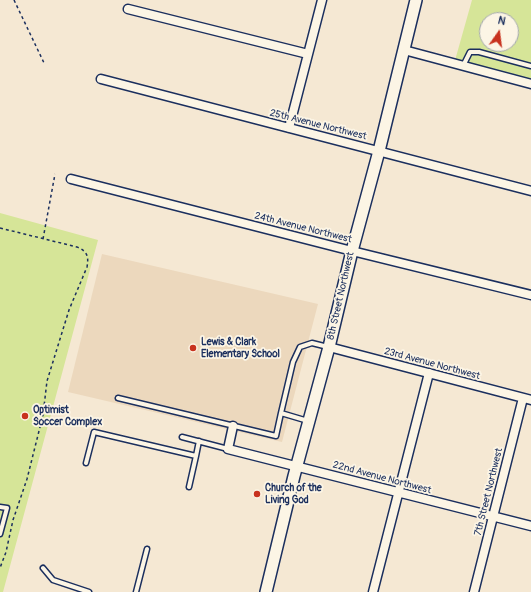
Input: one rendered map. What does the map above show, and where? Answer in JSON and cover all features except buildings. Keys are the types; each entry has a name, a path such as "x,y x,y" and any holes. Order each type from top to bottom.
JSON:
{"street":[{"path":"289,128 322,0"},
{"name":"8th Street Northwest","path":"266,592 352,251 379,151 416,0"},
{"path":"128,9 308,54"},
{"path":"404,50 531,84"},
{"name":"25th Avenue Northwest","path":"101,79 531,192"},
{"name":"24th Avenue Northwest","path":"71,179 531,295"},
{"name":"23rd Avenue Northwest","path":"329,347 527,399"},
{"path":"373,592 429,373"},
{"name":"7th Street Northwest","path":"474,592 493,516 527,399"},
{"path":"228,449 233,426"},
{"name":"22nd Avenue Northwest","path":"228,449 531,526"}],"lane":[{"path":"463,66 470,52 473,51 531,66"},
{"path":"118,398 276,436 293,362 300,347 312,343 329,347"},
{"path":"281,414 309,421"},
{"path":"86,463 94,432 196,456"},
{"path":"182,436 228,449"},
{"path":"189,487 199,441"},
{"path":"0,507 6,508 0,534"},
{"path":"136,592 148,549"},
{"path":"43,568 53,580 88,592"}],"path":[{"path":"14,0 45,65"},
{"path":"42,239 55,174"},
{"path":"0,228 83,249 87,253 89,259 88,267 69,310 47,381 43,415 27,479 13,520 6,552 0,568"}],"shaded area":[{"name":"Lewis & Clark Elementary School","path":"102,254 318,304 282,442 68,392"}],"green space":[{"path":"472,0 531,0 531,82 454,64"},
{"name":"Optimist Soccer Complex","path":"0,213 98,240 3,592 0,592"}],"place":[{"name":"Lewis & Clark Elementary School","path":"193,348"},
{"name":"Optimist Soccer Complex","path":"25,416"},
{"name":"Church of the Living God","path":"257,494"}]}
